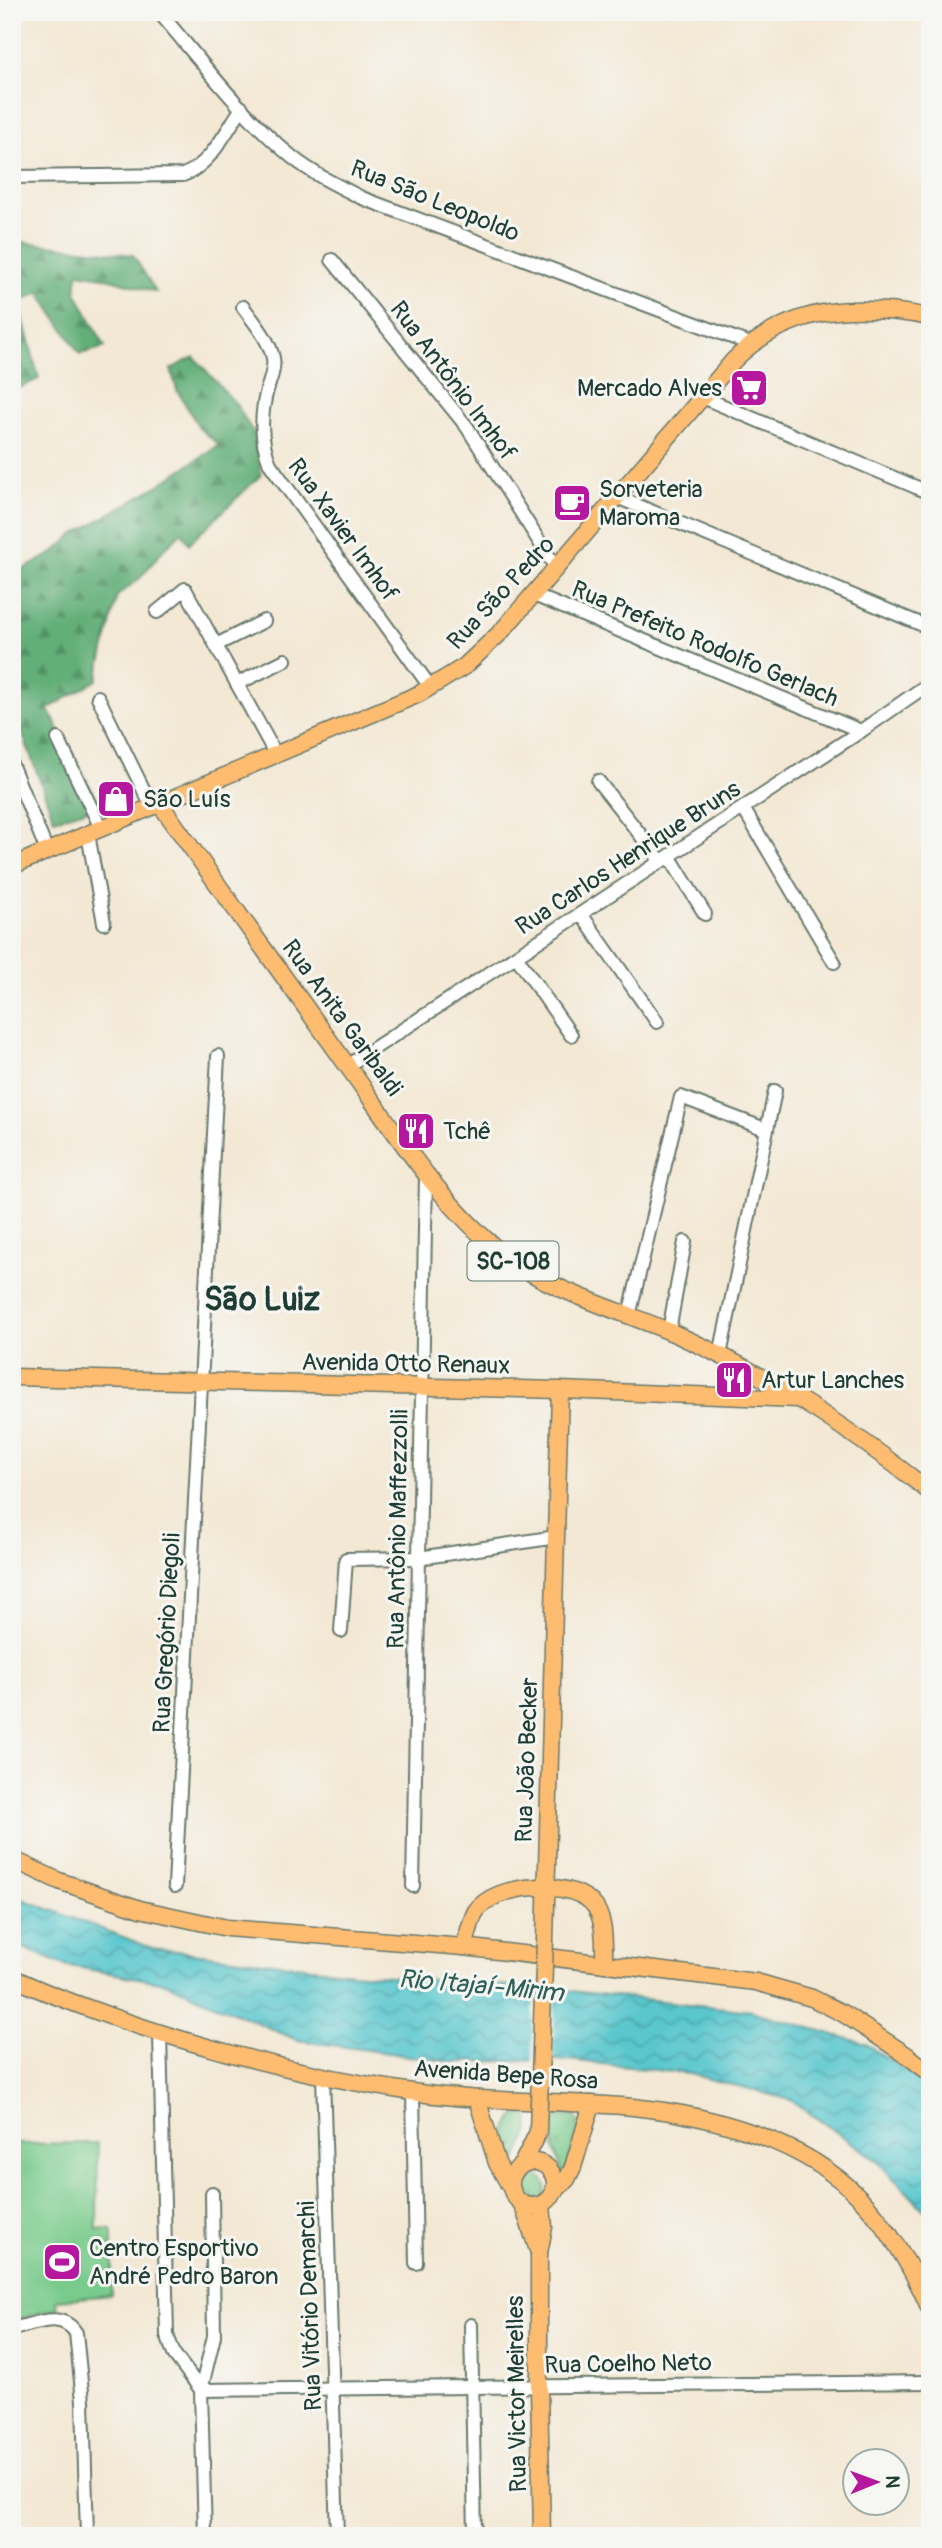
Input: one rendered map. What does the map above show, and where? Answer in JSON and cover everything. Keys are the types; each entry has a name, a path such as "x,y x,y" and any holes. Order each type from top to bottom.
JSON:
{"main road":[{"name":"Rua São Pedro","path":"12,866 431,688 458,671 483,651 534,596 750,344 784,324 830,311 878,310 930,317"},
{"name":"Rua Anita Garibaldi","path":"156,806 426,1174 455,1208 505,1256 540,1277 720,1355 798,1399"},
{"path":"744,1397 752,1383 746,1369"},
{"name":"Avenida Otto Renaux","path":"12,1377 560,1390 798,1399"},
{"name":"Rua João Becker","path":"545,2166 538,2131 560,1390"},
{"name":"SC-108","path":"798,1399 930,1492"},
{"path":"12,1859 59,1881 140,1909 180,1920 227,1928 464,1947 756,1982 812,1998 844,2014 930,2073"},
{"path":"464,1947 477,1911 496,1894 547,1888 577,1892 592,1902 602,1928 604,1964"},
{"name":"Avenida Bepe Rosa","path":"12,1977 43,1991 160,2033 323,2075 413,2092 477,2099 659,2110 705,2119 777,2144 810,2160 860,2198 880,2222 915,2278 930,2309"},
{"path":"477,2099 497,2164 515,2197 522,2203 536,2207 548,2201 568,2179 592,2104"},
{"name":"Rua João Becker","path":"521,2166 538,2131"},
{"path":"512,2190 515,2172 530,2162 545,2166 554,2176 555,2191"},
{"name":"Rua Victor Meirelles","path":"522,2203 539,2253"},
{"name":"Rua Victor Meirelles","path":"542,2205 544,2227 539,2253 538,2386 542,2536"}],"street":[{"name":"Rua São Leopoldo","path":"159,12 242,108 294,159 316,174 362,198 750,344"},
{"path":"12,177 183,175 193,171 207,159 242,108"},
{"name":"Rua Antônio Imhof","path":"332,260 467,427 556,568"},
{"name":"Rua Xavier Imhof","path":"243,307 265,340 273,358 261,424 262,440 270,464 431,688"},
{"path":"702,397 930,493"},
{"path":"617,497 930,628"},
{"path":"157,612 185,589 276,755"},
{"name":"Rua Prefeito Rodolfo Gerlach","path":"534,596 861,731"},
{"path":"216,645 264,621"},
{"path":"237,684 285,660"},
{"name":"Rua Carlos Henrique Bruns","path":"347,1066 861,731 930,683"},
{"path":"98,697 156,806"},
{"path":"58,740 95,831 104,923"},
{"path":"12,766 47,850"},
{"path":"598,781 665,859 705,914"},
{"path":"743,808 834,962"},
{"path":"581,914 657,1023"},
{"path":"516,956 571,1035"},
{"name":"Rua Gregório Diegoli","path":"175,1886 218,1056"},
{"path":"720,1355 775,1091"},
{"path":"629,1315 681,1097 765,1129"},
{"name":"Rua Antônio Maffezzolli","path":"413,1886 426,1174"},
{"path":"669,1332 684,1242"},
{"path":"341,1631 346,1559 419,1558 556,1537"},
{"path":"160,2033 167,2335 174,2354 201,2390"},
{"name":"Rua Vitório Demarchi","path":"323,2075 337,2536"},
{"path":"413,2092 416,2263"},
{"path":"205,2536 201,2390 214,2336 212,2193"},
{"path":"12,2329 60,2319 71,2324 76,2333 83,2401 87,2536"},
{"path":"471,2325 475,2536"},
{"name":"Rua Coelho Neto","path":"201,2390 930,2382"}],"green space":[{"path":"22,242 133,255 156,292 78,273 76,292 105,347 80,354 39,292 19,303 39,379 12,391 12,259 17,258"},
{"path":"194,357 236,404 255,436 261,475 189,544 182,532 140,578 117,596 97,680 48,709 100,806 54,819 12,705 12,575 52,554 72,536 157,486 219,445 200,429 177,390 171,369"},
{"path":"516,2115 528,2115 529,2134 511,2171 504,2142 507,2129"},
{"path":"575,2116 580,2125 564,2176 554,2147 554,2118"},
{"name":"Centro Esportivo André Pedro Baron","path":"98,2143 97,2229 112,2230 112,2295 57,2300 58,2308 12,2321 12,2144"},
{"path":"533,2175 542,2179 546,2188 542,2197 533,2201 524,2197 520,2188 524,2179"}],"water":[{"name":"Rio Itajaí-Mirim","path":"12,1895 152,1948 352,1973 571,1991 751,2011 866,2044 930,2087 930,2216 876,2160 791,2100 690,2074 568,2060 452,2062 297,2040 166,1983 64,1965 12,1943"}],"pier":[{"path":"534,1985 555,1987 553,2064 532,2064"}],"place":[{"name":"Mercado Alves","path":"749,388"},
{"name":"Sorveteria Maroma","path":"572,503"},
{"name":"São Luís","path":"116,799"},
{"name":"Tchê","path":"416,1131"},
{"name":"Artur Lanches","path":"734,1380"},
{"name":"Centro Esportivo André Pedro Baron","path":"62,2262"}],"district":[{"name":"São Luiz","path":"262,1300"}]}
